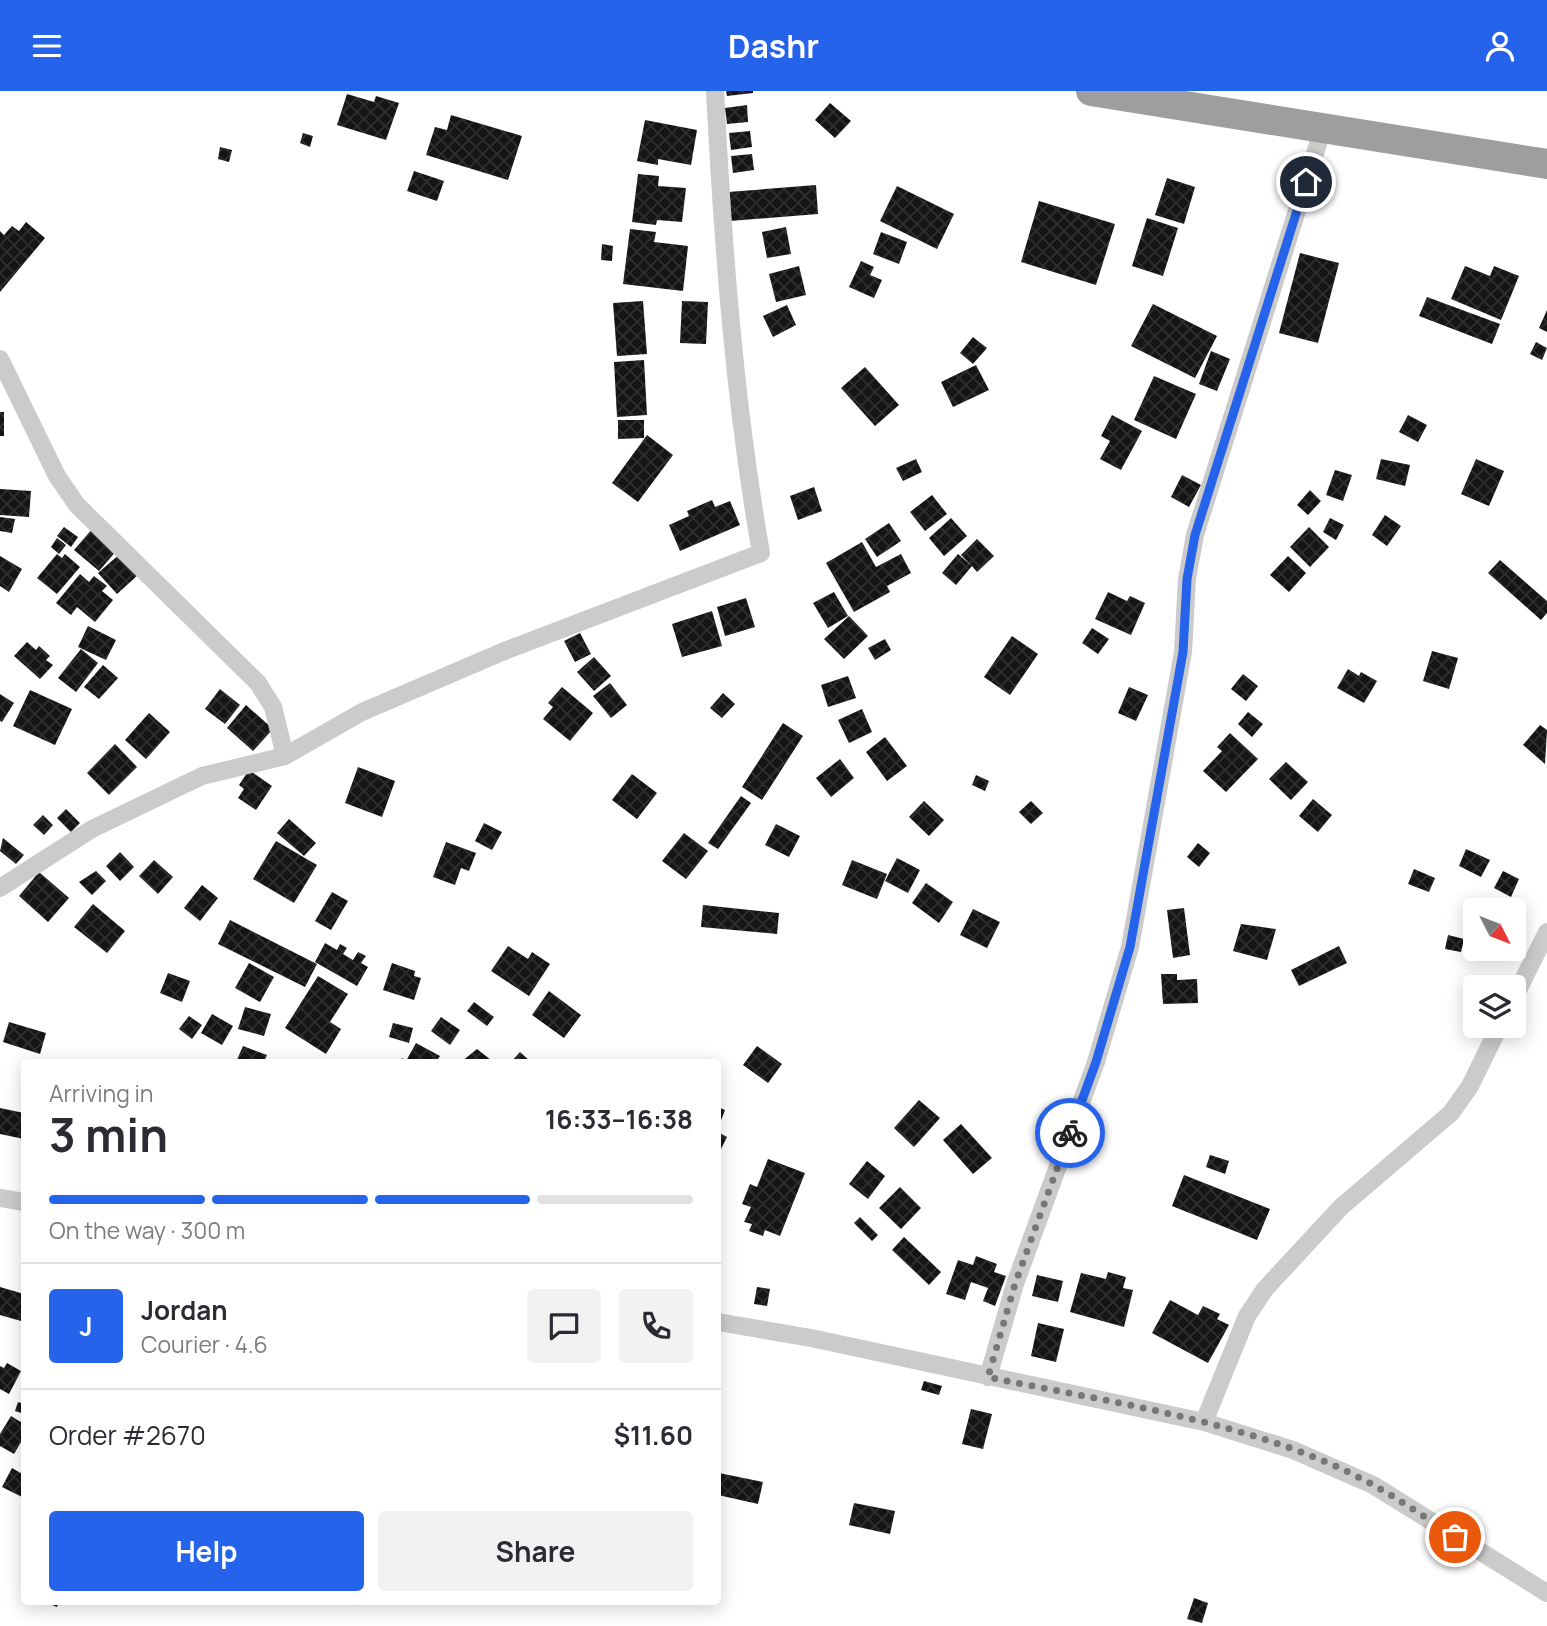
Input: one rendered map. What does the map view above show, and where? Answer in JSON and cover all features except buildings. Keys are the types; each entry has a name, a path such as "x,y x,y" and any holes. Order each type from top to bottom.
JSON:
{"highway":[{"path":"1091,91 1217,101 1323,128 1547,164"}],"street":[{"path":"0,888 92,829 202,776 285,757 375,706 502,652 761,552 744,450 733,344 715,91"},
{"path":"988,1377 1015,1284 1096,1062 1130,947 1183,652 1190,556 1323,128"},
{"path":"0,359 57,477 77,505 258,683 274,707 285,757"},
{"path":"1526,975 1547,932"},
{"path":"1204,1422 1247,1316 1265,1289 1341,1207 1451,1113 1470,1086 1494,1038"},
{"path":"0,1198 21,1202"},
{"path":"721,1323 811,1338 1204,1422 1293,1450 1373,1485 1547,1593"}],"way so far":[{"path":"1070,1133 1015,1284 988,1377 1204,1422 1293,1450 1373,1485 1455,1537"}],"route":[{"path":"1070,1133 1096,1062 1130,947 1183,652 1187,579 1195,535 1306,182"}]}
